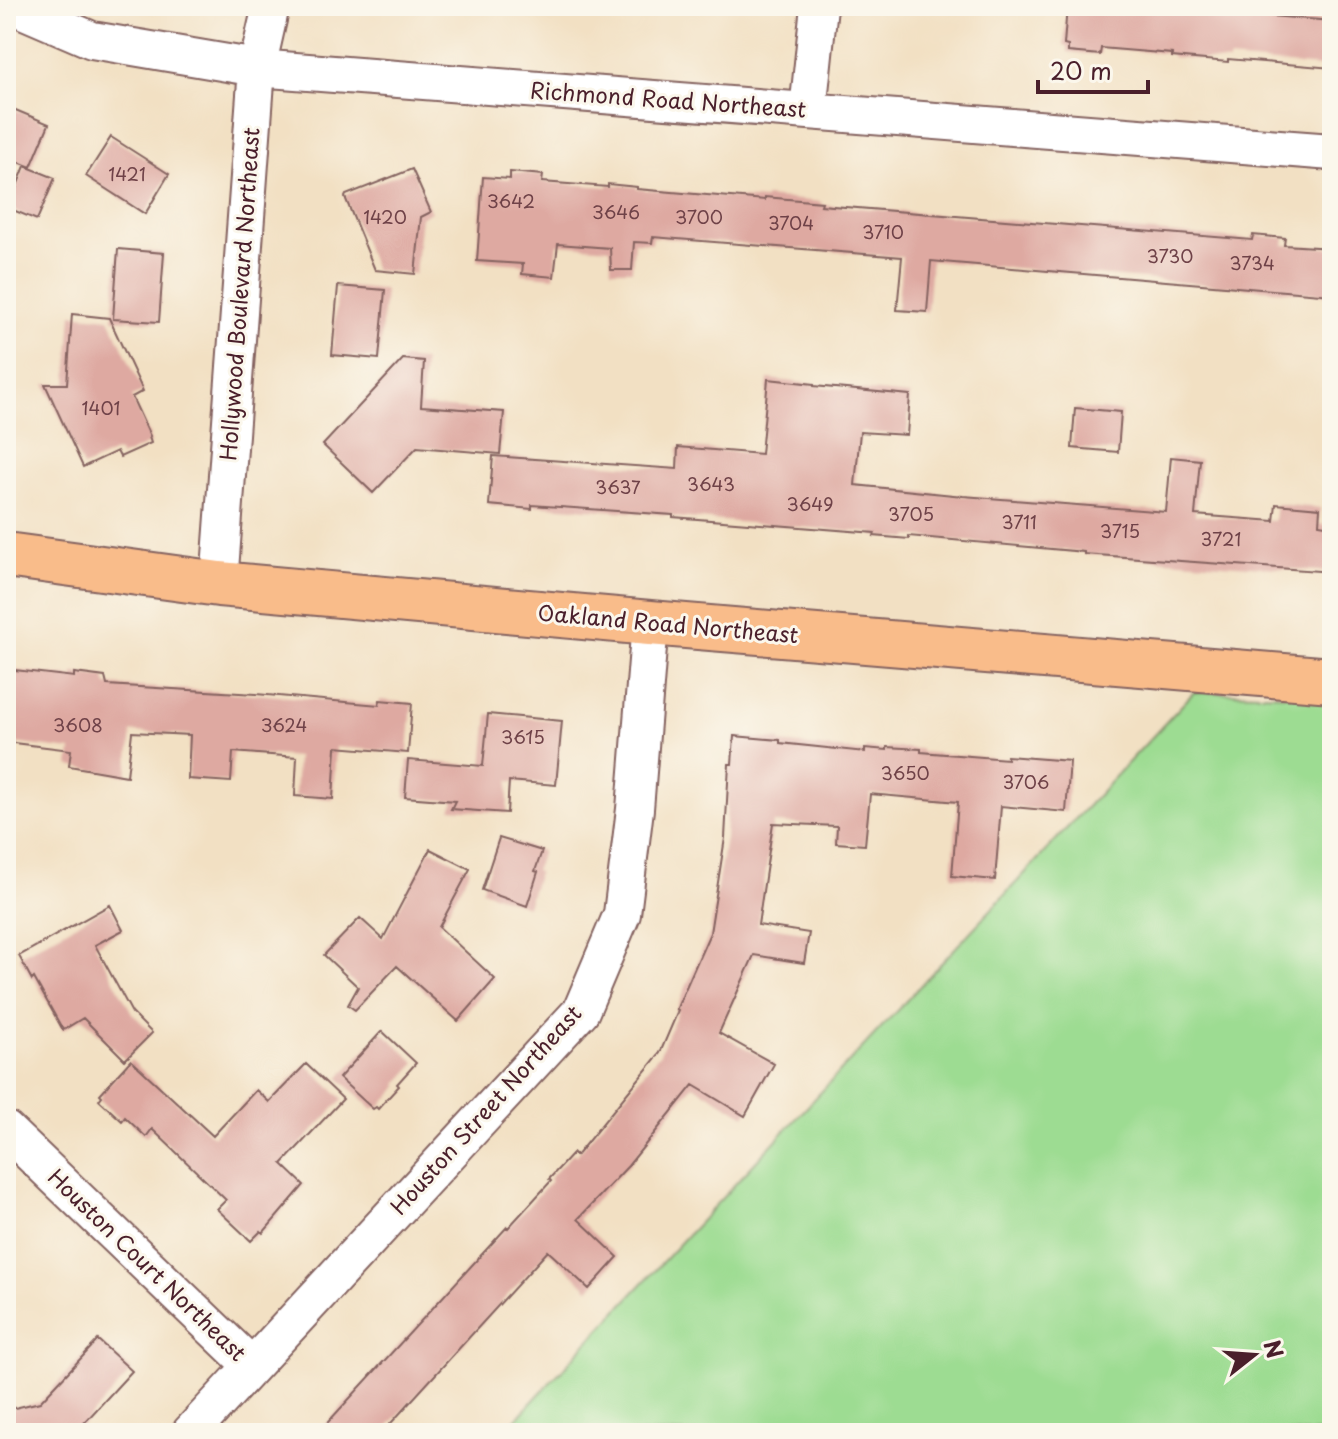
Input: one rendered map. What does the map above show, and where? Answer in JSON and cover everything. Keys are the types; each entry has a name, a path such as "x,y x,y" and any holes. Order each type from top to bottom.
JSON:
{"main road":[{"name":"Oakland Road Northeast","path":"6,555 219,584 1332,680"}],"street":[{"name":"Richmond Road Northeast","path":"13,6 92,40 257,68 1332,152"},
{"name":"Hollywood Boulevard Northeast","path":"219,584 257,68 271,6"},
{"path":"808,111 819,6"},
{"name":"Houston Street Northeast","path":"190,1433 581,1011 622,914 635,809 650,623"},
{"name":"Houston Court Northeast","path":"6,1130 252,1366"}],"green space":[{"path":"1194,692 1332,696 1332,1433 503,1433"}],"building":[{"path":"1067,6 1150,6 1332,21 1332,68 1228,59 1228,62 1101,48 1100,55 1068,52 1068,46 1064,45"},
{"path":"6,106 49,124 31,167 6,157"},
{"path":"111,137 169,174 145,214 86,176"},
{"path":"25,166 55,178 37,220 8,208"},
{"path":"412,169 431,212 421,217 415,274 375,270 345,197"},
{"path":"510,172 543,175 542,182 608,187 608,184 765,200 765,197 822,202 821,205 1252,240 1253,235 1285,238 1284,245 1332,248 1332,295 931,261 927,312 897,310 902,257 653,237 652,243 634,242 632,270 611,270 610,248 558,244 554,277 522,274 523,264 477,261 483,177 510,179"},
{"path":"118,249 164,253 159,322 113,319"},
{"path":"338,286 385,290 379,359 332,355"},
{"path":"72,314 109,318 143,391 132,397 151,443 120,457 117,451 83,467 45,384 67,384"},
{"path":"403,359 424,361 421,406 504,412 500,454 417,447 373,493 323,445"},
{"path":"768,379 910,395 907,435 860,432 855,485 1166,512 1171,457 1200,460 1195,515 1274,521 1276,504 1320,508 1319,524 1332,526 1332,572 1084,554 909,536 909,539 874,536 875,533 673,515 489,505 493,456 677,469 678,447 761,454"},
{"path":"1075,408 1121,412 1118,452 1072,448"},
{"path":"6,669 74,677 74,673 105,677 107,685 379,705 380,700 412,703 408,753 336,747 333,799 295,796 297,757 233,752 231,782 188,779 190,735 132,732 127,776 69,766 71,750 6,742"},
{"path":"488,714 562,721 556,785 509,781 507,813 451,809 455,801 405,797 408,760 483,766"},
{"path":"734,736 865,752 865,748 887,750 887,747 1007,759 1007,756 1070,761 1066,812 1001,806 995,880 952,876 958,802 870,794 865,845 836,843 837,826 773,823 758,925 809,933 804,963 754,955 719,1033 774,1064 745,1116 693,1085 628,1166 578,1219 618,1257 589,1289 548,1251 382,1433 318,1433 551,1181 549,1179 573,1153 576,1156 660,1053 710,933 725,838 729,764 732,764"},
{"path":"499,838 542,851 527,906 482,890"},
{"path":"430,849 470,869 439,927 495,979 458,1021 397,966 355,1010 348,1005 358,987 324,955 360,918 383,939"},
{"path":"110,905 123,930 95,945 132,1013 152,1033 125,1060 83,1018 63,1030 19,956"},
{"path":"382,1031 416,1063 378,1109 373,1109 339,1078"},
{"path":"131,1060 213,1136 256,1090 269,1102 306,1064 343,1099 282,1164 304,1185 263,1233 261,1231 251,1241 217,1209 226,1200 152,1129 146,1137 125,1117 122,1121 99,1100 100,1094"},
{"path":"98,1340 132,1371 75,1433 6,1433 6,1410 40,1402"}]}
